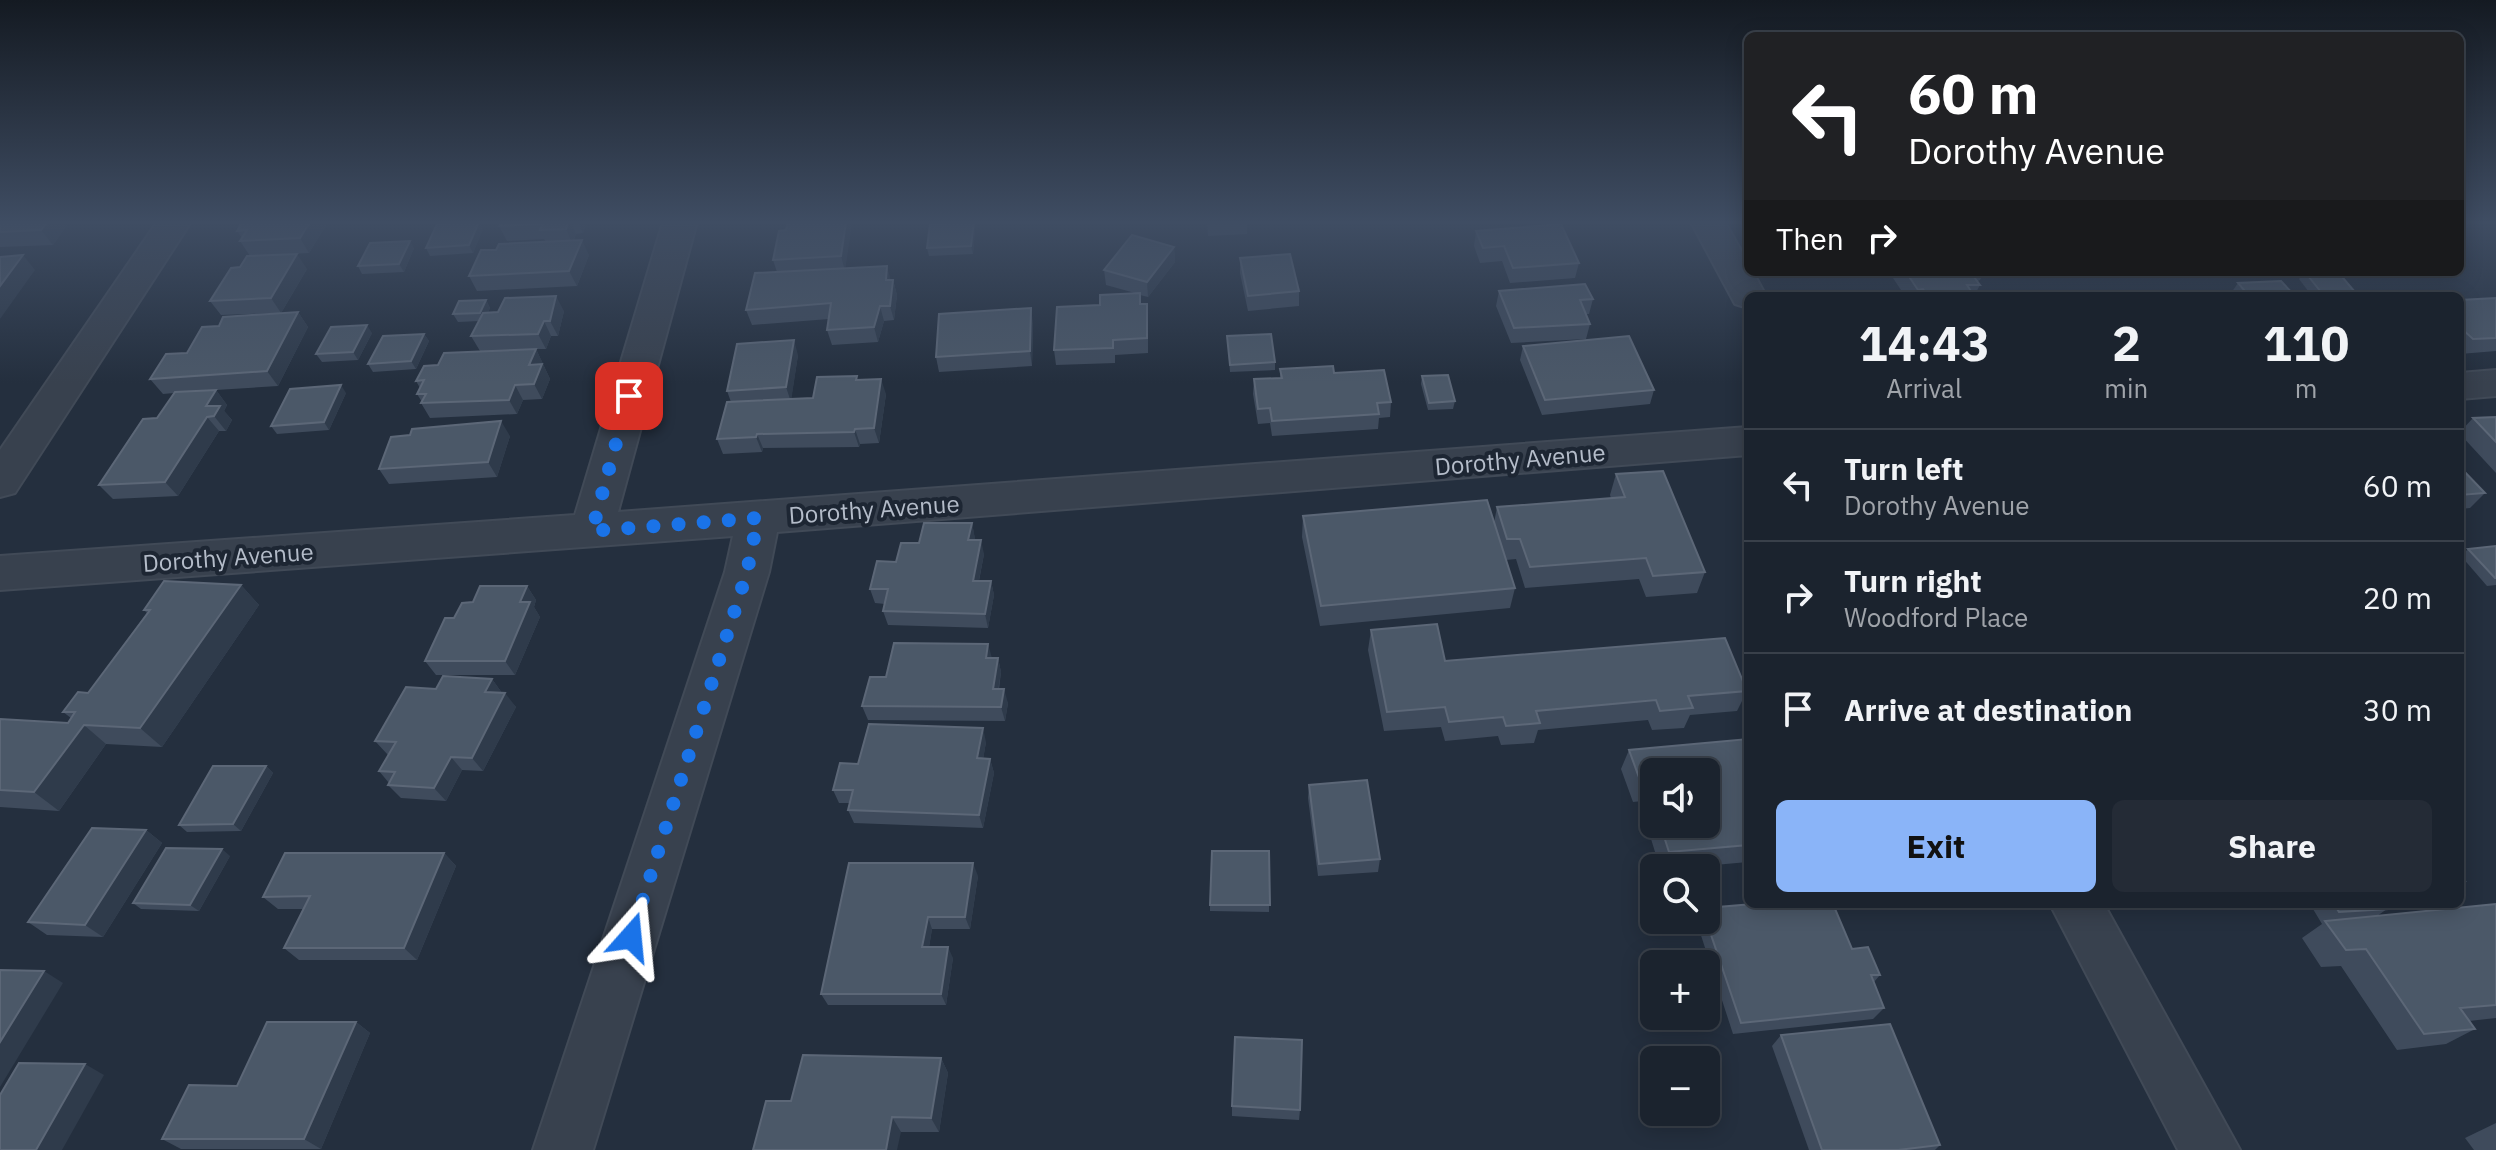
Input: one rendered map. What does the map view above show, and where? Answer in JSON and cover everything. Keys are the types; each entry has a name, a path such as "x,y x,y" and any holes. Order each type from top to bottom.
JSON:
{"street":[{"path":"0,482 138,276"},
{"path":"592,531 665,276"},
{"path":"2464,386 2496,383"},
{"name":"Dorothy Avenue","path":"0,573 592,531 1744,441"},
{"path":"563,1150 747,572 758,518"},
{"path":"2078,908 2210,1150"}],"building":[{"path":"226,276 284,276 271,298 210,301"},
{"path":"754,276 886,276 886,280 893,280 890,306 880,306 874,327 827,330 831,303 746,310"},
{"path":"1124,276 1152,276 1147,282"},
{"path":"1244,276 1295,276 1299,291 1248,296"},
{"path":"1909,276 1980,276 1974,277 1980,285 1967,285 1971,292 1918,290"},
{"path":"2308,276 2341,276 2355,292 2321,292"},
{"path":"2281,281 2291,292 2246,292 2238,283"},
{"path":"1585,284 1593,299 1580,300 1590,324 1514,328 1499,291"},
{"path":"1140,293 1140,304 1147,304 1147,338 1113,340 1113,348 1054,350 1057,307 1100,305 1100,295"},
{"path":"556,296 550,321 544,321 538,334 471,336 483,313 498,312 505,298"},
{"path":"2496,298 2496,338 2473,339 2464,331 2464,300"},
{"path":"486,300 480,313 453,314 459,301"},
{"path":"1031,308 1030,351 936,357 939,314"},
{"path":"298,312 267,371 150,379 166,354 187,353 202,327 219,326 223,317"},
{"path":"367,325 353,352 316,354 331,327"},
{"path":"424,334 411,361 368,364 383,336"},
{"path":"1271,334 1275,362 1230,365 1227,336"},
{"path":"1629,336 1654,390 1545,400 1523,346"},
{"path":"794,340 786,387 727,391 737,344"},
{"path":"536,349 529,365 542,364 534,384 515,385 509,400 421,403 426,394 417,394 424,380 416,381 424,366 438,365 444,353"},
{"path":"1333,366 1334,373 1384,370 1391,402 1377,403 1379,414 1272,421 1270,408 1258,409 1254,379 1282,378 1280,369"},
{"path":"1448,375 1455,401 1429,403 1422,376"},
{"path":"857,376 856,380 881,379 874,428 855,429 854,432 757,434 756,437 717,439 727,402 813,398 817,377"},
{"path":"341,385 324,422 271,426 290,389"},
{"path":"216,390 206,406 220,406 214,416 207,417 165,482 99,485 143,419 157,418 175,392"},
{"path":"2496,417 2496,442 2473,418"},
{"path":"501,421 488,462 379,469 391,437 410,435 412,429"},
{"path":"1663,471 1705,572 1653,576 1646,558 1530,567 1520,539 1507,539 1497,507 1625,497 1616,474"},
{"path":"2464,471 2485,493 2464,495"},
{"path":"1487,500 1515,588 1321,606 1303,516"},
{"path":"924,523 972,523 968,540 981,540 973,581 991,581 985,614 883,611 888,589 870,589 877,561 896,562 901,543 919,543"},
{"path":"2496,546 2496,578 2495,578 2468,549"},
{"path":"164,581 241,585 140,728 84,725 34,792 0,790 0,719 68,723 75,712 63,712 78,692 88,693 150,610 144,610"},
{"path":"480,586 527,586 520,602 530,602 505,661 425,661 445,618 454,618 462,603 473,602"},
{"path":"1437,624 1445,661 1725,638 1744,684 1744,691 1688,696 1693,708 1660,711 1656,700 1536,711 1540,723 1506,726 1503,717 1449,722 1445,707 1387,712 1371,630"},
{"path":"894,643 988,644 986,658 998,658 993,689 1004,689 1001,707 862,706 870,677 886,677"},
{"path":"443,676 492,679 485,692 505,693 472,758 451,757 434,788 388,785 395,772 379,771 396,742 375,741 406,687 436,689"},
{"path":"869,724 983,728 977,758 990,759 979,815 848,810 853,790 833,790 840,763 858,764"},
{"path":"1744,739 1744,845 1669,852 1664,838 1720,838 1720,758 1640,758 1640,780 1629,750"},
{"path":"213,766 266,766 233,824 179,825"},
{"path":"1367,780 1380,859 1319,864 1309,785"},
{"path":"92,828 146,830 85,925 28,922"},
{"path":"166,848 222,849 190,905 133,903"},
{"path":"1212,851 1269,851 1270,905 1210,905"},
{"path":"285,853 444,853 404,948 284,948 310,896 263,897"},
{"path":"849,863 973,863 965,917 928,917 922,947 948,947 941,994 821,994"},
{"path":"2496,904 2496,1005 2460,1008 2475,1029 2424,1034 2366,949 2346,950 2325,921 2464,908"},
{"path":"1720,907 1835,908 1852,949 1868,947 1880,975 1871,975 1884,1008 1741,1023 1720,961 1720,950 1716,950 1711,934 1720,934"},
{"path":"2336,908 2387,909 2339,912"},
{"path":"0,970 44,971 0,1042"},
{"path":"267,1022 356,1022 304,1139 162,1139 189,1085 237,1086"},
{"path":"1890,1024 1940,1145 1898,1150 1822,1150 1781,1035"},
{"path":"1235,1037 1302,1040 1300,1110 1232,1106"},
{"path":"803,1055 941,1058 931,1118 892,1117 886,1150 753,1150 766,1101 791,1101"},
{"path":"19,1063 85,1064 36,1150 0,1150 0,1095"}],"route":[{"path":"629,396 592,531 758,518 747,572 631,937"}]}
